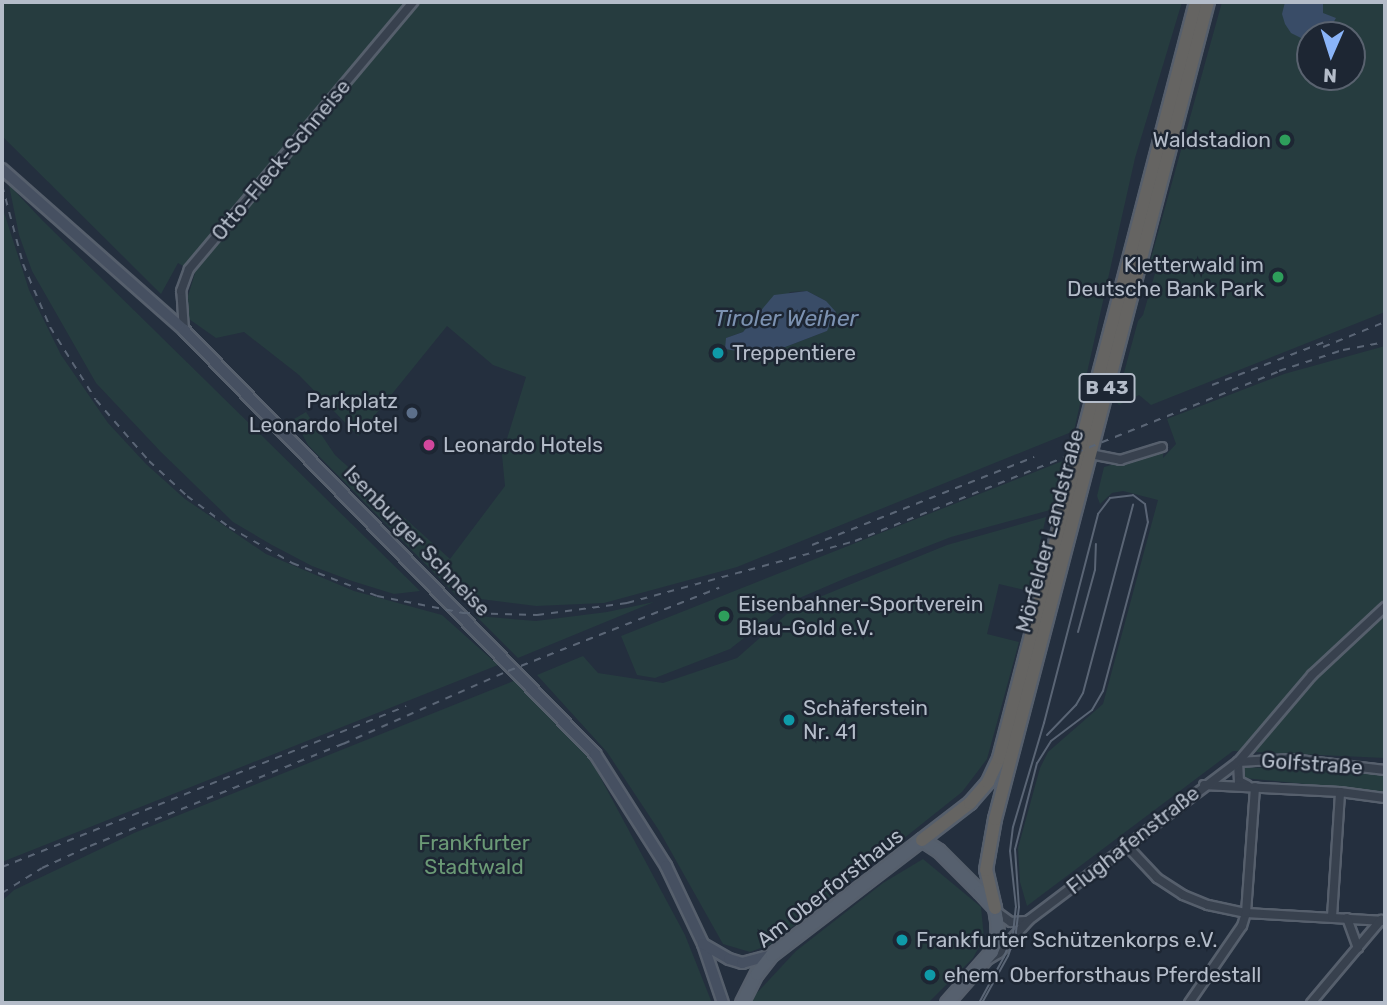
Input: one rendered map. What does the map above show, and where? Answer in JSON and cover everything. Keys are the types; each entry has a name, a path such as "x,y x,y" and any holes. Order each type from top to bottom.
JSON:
{"highway":[{"name":"Mörfelder Landstraße","path":"922,840 970,803 988,782 999,758 1196,2"},
{"name":"Mörfelder Landstraße","path":"995,909 987,876 989,842 1208,2"}],"main road":[{"name":"Isenburger Schneise","path":"2,169 184,330 596,754 666,866 703,944 723,1003"},
{"path":"922,840 939,851 995,909"},
{"name":"Am Oberforsthaus","path":"742,1003 757,974 772,955 922,840"},
{"name":"B 43","path":"947,1003 986,960 997,941 995,909"},
{"path":"703,944 729,960 742,963 772,955"}],"street":[{"name":"Otto-Fleck-Schneise","path":"184,330 181,291 189,269 413,2"},
{"path":"1090,454 1119,460 1162,447"},
{"name":"Flughafenstraße","path":"986,960 999,953 1029,920 1204,785 1238,762 1312,675 1385,607"},
{"name":"Golfstraße","path":"1238,762 1291,759 1385,770"},
{"path":"1238,762 1239,781 1253,787"},
{"path":"1204,785 1340,792 1385,798"},
{"path":"1189,1003 1226,955 1246,913 1253,787"},
{"path":"1332,917 1340,792"},
{"path":"1126,846 1157,878 1183,895 1208,905 1246,913 1383,920"},
{"path":"995,909 1011,922 1029,920"},
{"path":"1347,918 1358,948"},
{"path":"1311,1003 1383,920"}],"green space":[{"path":"4,2 1182,2 1135,158 1074,431 737,567 604,603 536,606 457,596 308,445 294,419 306,412 335,455 450,559 505,486 502,455 526,377 493,365 447,326 358,436 299,375 244,332 216,338 189,319 188,296 195,273 178,263 161,294 2,136","holes":["807,291 826,301 827,331 780,349 726,338 743,332 790,292"]},
{"name":"Waldstadion","path":"1222,2 1385,2 1385,312 1151,405 1139,395 1119,405 1116,402 1138,321 1143,315 1160,256 1153,271 1148,269"},
{"path":"9,185 420,591 394,594 352,581 312,566 272,545 233,522 161,452 96,383 32,271 19,235"},
{"path":"2,206 29,290 61,355 108,423 146,464 185,499 266,554 354,591 442,615 498,665 2,862"},
{"path":"1385,346 1385,758 1233,751 1027,906 1020,882 1018,848 1040,768 1048,752 1103,704 1158,500 1123,491 1112,493 1100,504 1097,496 1104,467 1118,463 1119,456 1131,455 1164,443 1163,458 1176,444 1167,419 1284,374"},
{"name":"Eisenbahner-Sportverein Blau-Gold e.V.","path":"1065,460 1054,509 951,537 846,578 790,602 730,649 655,678 637,675 621,636"},
{"path":"1046,517 1029,591 999,584 987,634 1019,642 987,759 962,792 771,944 750,952 723,944 660,832 607,752 537,675 583,656 598,673 663,683 737,658 795,607 947,545"},
{"path":"654,602 518,658 476,616 536,621 607,612"},
{"name":"Frankfurter Stadtwald","path":"516,680 591,760 685,935 712,1003 2,1003 2,901 14,890 134,833"},
{"path":"1243,767 1385,773 1385,792 1244,778"},
{"path":"923,859 981,907 984,938 973,958 928,1003 752,1003 755,995 796,951 883,883"}],"water":[{"path":"1285,2 1323,2 1323,13 1336,18 1334,21 1296,21 1296,36 1285,24 1282,14"},
{"name":"Tiroler Weiher","path":"807,291 826,301 836,312 827,331 780,349 755,354 725,349 726,338 743,332 774,295"}],"tram line":[{"path":"979,1003 1013,934 1016,907 1010,851 1013,827 1044,723 1098,514 1110,498 1133,495 1145,504 1148,522 1103,691 1092,710 1051,741 1037,763 1015,849 1019,907 1016,933 1008,956 982,1003"},
{"path":"1047,735 1076,705 1083,693 1133,505"},
{"path":"1078,632 1095,570 1096,544"}],"railway":[{"path":"2,185 23,264 50,327 96,400 149,461 187,496 229,527 292,563 377,596 463,613 537,615 627,603 855,541 1279,371 1343,350 1385,342"},
{"path":"1323,347 1385,322"},
{"path":"1212,385 1330,340"},
{"path":"812,545 1034,457"},
{"path":"2,893 42,868 90,846 343,744 508,671 719,588"},
{"path":"2,867 406,706"}],"place":[{"name":"Waldstadion","path":"1285,140"},
{"name":"Kletterwald im Deutsche Bank Park","path":"1278,277"},
{"name":"Treppentiere","path":"718,353"},
{"name":"Parkplatz Leonardo Hotel","path":"412,413"},
{"name":"Leonardo Hotels","path":"429,445"},
{"name":"Eisenbahner-Sportverein Blau-Gold e.V.","path":"724,616"},
{"name":"Schäferstein Nr. 41","path":"789,720"},
{"name":"Frankfurter Schützenkorps e.V.","path":"902,940"},
{"name":"ehem. Oberforsthaus Pferdestall","path":"930,975"}]}
